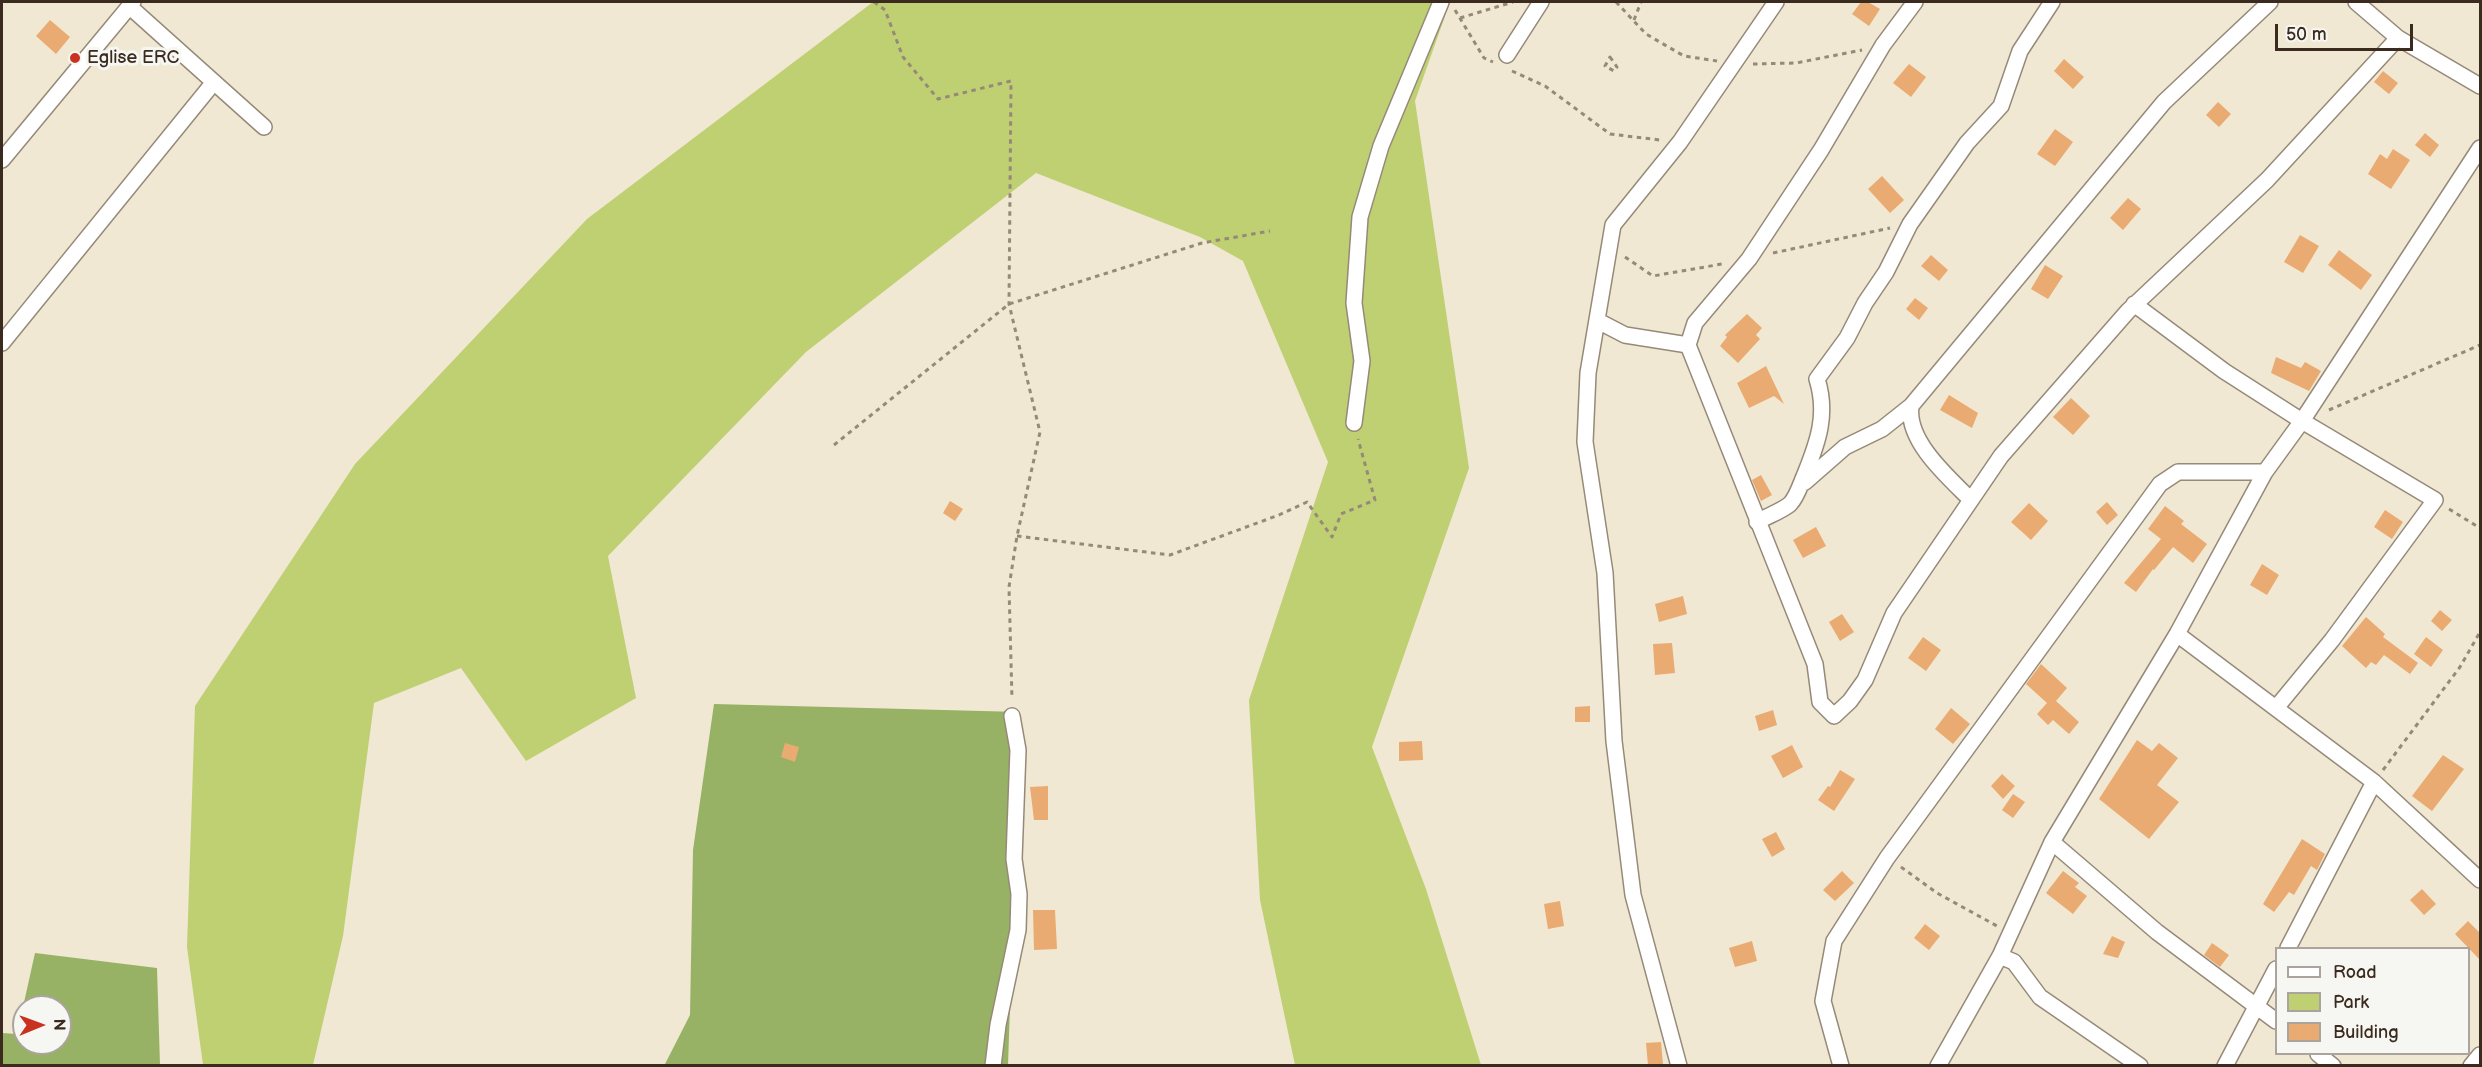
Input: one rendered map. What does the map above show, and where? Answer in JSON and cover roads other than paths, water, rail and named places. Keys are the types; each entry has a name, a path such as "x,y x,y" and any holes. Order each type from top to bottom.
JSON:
{"street":[{"path":"1354,423 1362,361 1354,303 1360,217 1381,146 1441,2"},
{"path":"1502,62 1541,2"},
{"path":"1679,1065 1633,895 1614,741 1605,573 1585,442 1588,373 1613,225 1680,142 1776,2"},
{"path":"1915,2 1883,45 1821,150 1749,259 1695,323 1688,345 1815,664 1820,702 1834,716 1850,701 1865,680 1894,613 2001,456 2134,304 2267,180 2398,39"},
{"path":"1800,488 1819,439 1823,414 1817,379 1847,338 1865,303 1886,272 1910,224 1967,143 2001,106 2020,51 2052,2"},
{"path":"1757,522 1790,503 1815,472 1845,447 1882,429 1911,406 2164,102 2270,2"},
{"path":"2356,2 2398,39 2481,86"},
{"path":"2,160 131,4 264,127"},
{"path":"2,343 214,82"},
{"path":"1938,1065 2000,956 2052,842 2177,634 2265,472 2302,421 2481,148"},
{"path":"2134,304 2224,371 2302,421 2435,500 2332,640 2276,708"},
{"path":"1598,321 1625,335 1688,345"},
{"path":"1911,406 1910,417 1915,432 1932,460 1971,500"},
{"path":"1841,1065 1824,1001 1834,941 1887,858 2160,484 2178,472 2265,472"},
{"path":"2177,634 2374,782 2481,880"},
{"path":"993,1065 998,1025 1018,930 1019,894 1014,859 1018,750 1012,716"},
{"path":"2289,947 2374,782"},
{"path":"2052,842 2157,932 2275,1020"},
{"path":"2000,956 2014,962 2040,997 2140,1065"},
{"path":"2225,1065 2275,973"},
{"path":"2320,1055 2333,1065"},
{"path":"2471,1065 2481,1055"}],"place":[{"name":"Eglise ERC","path":"75,58"}]}
